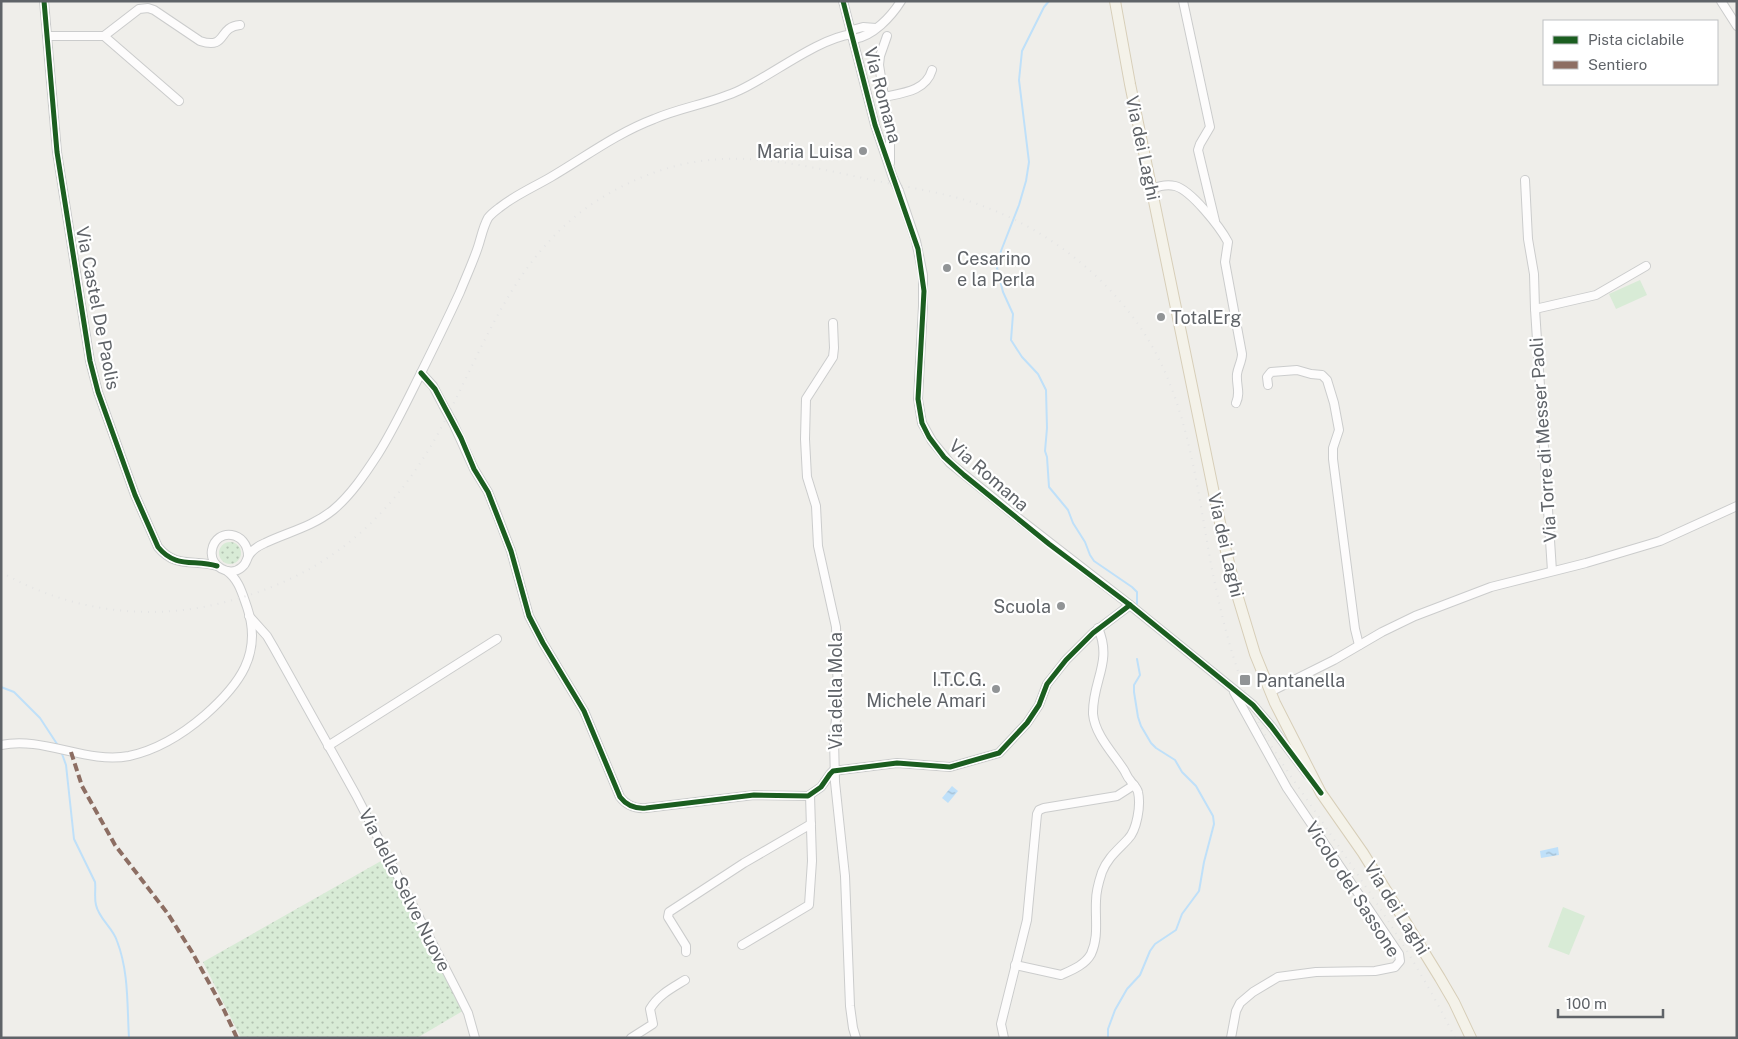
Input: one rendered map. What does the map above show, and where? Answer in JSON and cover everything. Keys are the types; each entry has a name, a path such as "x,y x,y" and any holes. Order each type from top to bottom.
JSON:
{"main road":[{"name":"Via dei Laghi","path":"1115,1 1228,564 1255,654 1270,692 1321,793 1363,853 1440,978 1471,1038"}],"street":[{"name":"Via Castel De Paolis","path":"44,1 57,152 86,344 94,379 135,495 158,547 163,553 178,561 199,562 217,566"},
{"name":"Via Romana","path":"843,1 875,125 916,241 923,275 918,395 920,414 926,433 944,457 956,468 1049,544 1130,605 1262,714 1321,793"},
{"path":"239,585 242,567 248,556 257,547 314,523 332,511 344,500 382,447 421,373 462,288 486,222 499,208 600,146 632,129 662,116 730,95 830,41 852,34 863,27 876,28 890,17 901,1"},
{"path":"1183,1 1210,126 1198,150 1216,226"},
{"path":"1721,1 1737,26"},
{"path":"47,36 104,36 140,8 144,7 154,10 200,41 213,44 229,28 240,25"},
{"path":"104,36 178,101"},
{"path":"887,36 880,56 880,64 890,139 890,168"},
{"path":"884,98 919,88 930,76 932,70"},
{"name":"Via Torre di Messer Paoli","path":"1525,180 1528,239 1534,274 1552,571"},
{"path":"1152,188 1173,185 1186,191 1197,201 1228,242 1225,262 1242,354 1242,361 1237,373 1239,396 1236,404"},
{"path":"1535,309 1596,294 1646,266"},
{"name":"Via della Mola","path":"833,323 833,357 806,399 804,439 807,477 816,506 818,546 836,627 838,699 834,739 836,797 845,876 850,1006 856,1038"},
{"path":"1268,384 1267,378 1271,372 1297,370 1322,376 1327,380 1331,390 1339,430 1333,448 1333,459 1355,629 1359,645"},
{"path":"421,373 433,386 490,496 511,552 529,616 584,711 618,793 631,806 642,808 754,795 810,795 824,784 831,773 835,771 897,763 950,767 999,753 1032,716 1048,681 1066,660 1098,628 1130,605"},
{"path":"1270,692 1415,616 1491,587 1660,541 1737,506"},
{"path":"1,745 21,743 106,757 129,756 161,744 192,725 225,696 241,675 251,646 249,616 239,585 233,576 217,566 212,558 213,545 220,538 230,535 240,538 247,545 248,556"},
{"path":"247,545 266,542"},
{"path":"199,562 204,560 212,550"},
{"path":"226,571 242,567"},
{"name":"Via delle Selve Nuove","path":"249,616 273,645 356,795 466,1009 475,1038"},
{"path":"1015,965 1061,975 1085,963 1090,956 1095,939 1096,903 1100,879 1106,862 1128,840 1134,830 1138,807 1138,793 1103,739 1094,720 1097,687 1104,654 1104,641 1098,628"},
{"path":"328,746 497,639"},
{"name":"Vicolo del Sassone","path":"1231,1038 1236,1011 1240,1003 1253,992 1278,977 1316,972 1375,972 1394,967 1400,961 1399,954 1376,918 1350,884 1287,788 1232,688"},
{"path":"1004,1038 1001,1023 1028,910 1038,812 1044,808 1083,800 1117,796 1134,785"},
{"path":"742,945 809,905 812,861 810,795"},
{"path":"686,952 686,946 668,917 669,912 744,863 812,824"},
{"path":"631,1038 652,1024 650,1009 657,1000 666,991 685,980"}],"green space":[{"path":"1640,280 1647,295 1616,309 1609,294"},
{"path":"226,542 234,542 241,549 241,557 234,564 226,564 219,557 219,549"},
{"path":"388,857 466,1009 417,1038 241,1038 203,962"},
{"path":"1563,907 1585,916 1569,955 1548,947"}],"water":[{"path":"952,786 958,791 948,803 942,798"},
{"path":"1558,847 1559,855 1541,858 1540,851"}],"waterway":[{"path":"1049,1 1044,7 1022,51 1019,80 1029,162 1019,205 1001,251 997,268 1003,292 1013,314 1011,340 1022,357 1038,374 1046,390 1047,428 1045,451 1049,487 1068,510 1094,561 1132,587 1137,592 1137,604"},
{"path":"1108,1038 1108,1029 1115,1010 1127,989 1140,975 1150,951 1155,944 1176,930 1182,914 1199,891 1214,824 1213,816 1196,786 1182,772 1175,760 1151,743 1141,726 1134,692 1134,685 1140,675 1137,659"},
{"path":"1,687 14,692 40,718 59,747"},
{"path":"61,751 66,765 74,839 95,882 96,905 115,936 124,965 129,1038"}],"railway":[{"path":"1,572 26,585 77,603 104,608 158,612 186,610 213,605 251,594 286,581 318,564 347,544 373,521 398,494 420,464 440,430 510,293 531,263 555,235 584,209 619,188 654,173 687,163 720,159 752,159 817,168 962,199 1013,219 1037,232 1082,264 1121,302 1155,351 1179,409 1194,470 1222,616 1231,650 1249,701 1264,733 1283,764 1393,928 1441,1010 1455,1038"}],"marked path":[{"path":"71,752 82,786 115,845 168,914 192,952 237,1038"}],"cycle path":[{"path":"44,1 57,152 90,361 98,392 135,495 158,547 165,554 179,561 217,566"},
{"path":"843,1 875,125 918,249 924,291 918,399 922,423 929,437 944,457 964,475 1049,544 1130,605 1253,705 1321,793"},
{"path":"421,373 435,389 461,438 474,469 488,492 511,551 529,616 584,711 620,797 628,805 646,808 754,795 808,796 821,787 833,771 897,763 950,767 999,753 1027,723 1039,705 1047,684 1066,660 1093,633 1130,605"}],"place":[{"name":"Maria Luisa","path":"863,151"},
{"name":"Cesarino e la Perla","path":"947,268"},
{"name":"TotalErg","path":"1161,317"},
{"name":"Scuola","path":"1061,606"},
{"name":"Pantanella","path":"1245,680"},
{"name":"I.T.C.G. Michele Amari","path":"996,689"}]}
